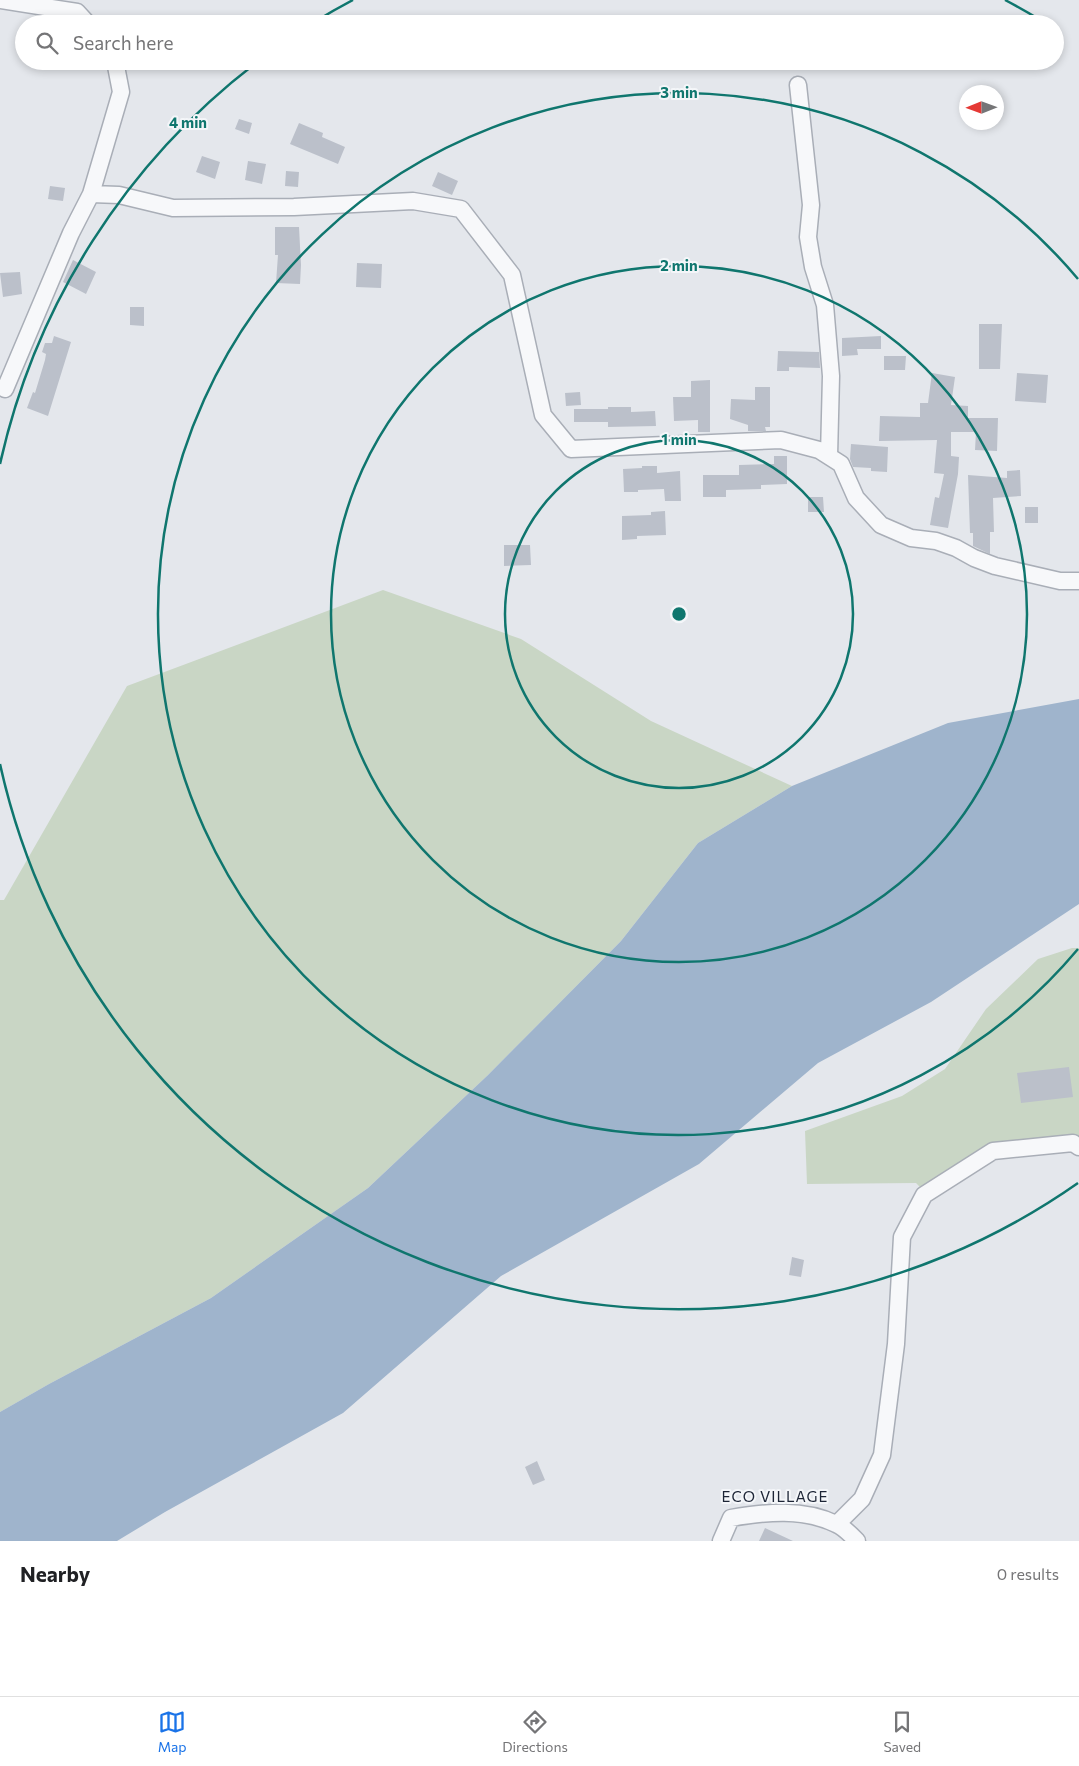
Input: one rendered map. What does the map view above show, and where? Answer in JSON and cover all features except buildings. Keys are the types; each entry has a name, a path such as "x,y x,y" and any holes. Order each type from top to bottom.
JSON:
{"street":[{"path":"1,0 76,12 79,15"},
{"path":"5,390 71,233 91,194 121,92 117,70"},
{"path":"798,85 811,206 808,237 813,267 825,305 830,367 830,456"},
{"path":"91,194 119,195 172,208 294,207 413,201 461,209 512,275 543,415 571,449 781,440 819,450 841,464 856,498 881,525 911,538 936,541 956,548 974,558 995,566 1060,581 1079,581"},
{"path":"837,1524 862,1498 882,1455 896,1344 902,1238 924,1195 993,1151 1072,1144 1079,1147"},
{"path":"721,1541 731,1518 763,1513 806,1513 837,1524 858,1541"}],"green space":[{"path":"383,590 521,639 651,721 792,786 698,843 621,941 488,1075 368,1188 211,1298 0,1412 0,900 4,900 127,686"},
{"path":"1072,948 1079,948 1079,1149 997,1154 929,1196 916,1183 807,1184 805,1131 902,1096 945,1069 986,1009 1038,959"}],"water":[{"path":"1079,699 1079,904 931,1002 818,1063 699,1164 501,1276 343,1413 165,1512 117,1541 0,1541 0,1412 211,1298 368,1188 488,1075 621,941 698,843 792,786 948,723"}],"district":[{"name":"ECO VILLAGE","path":"775,1497"}]}
